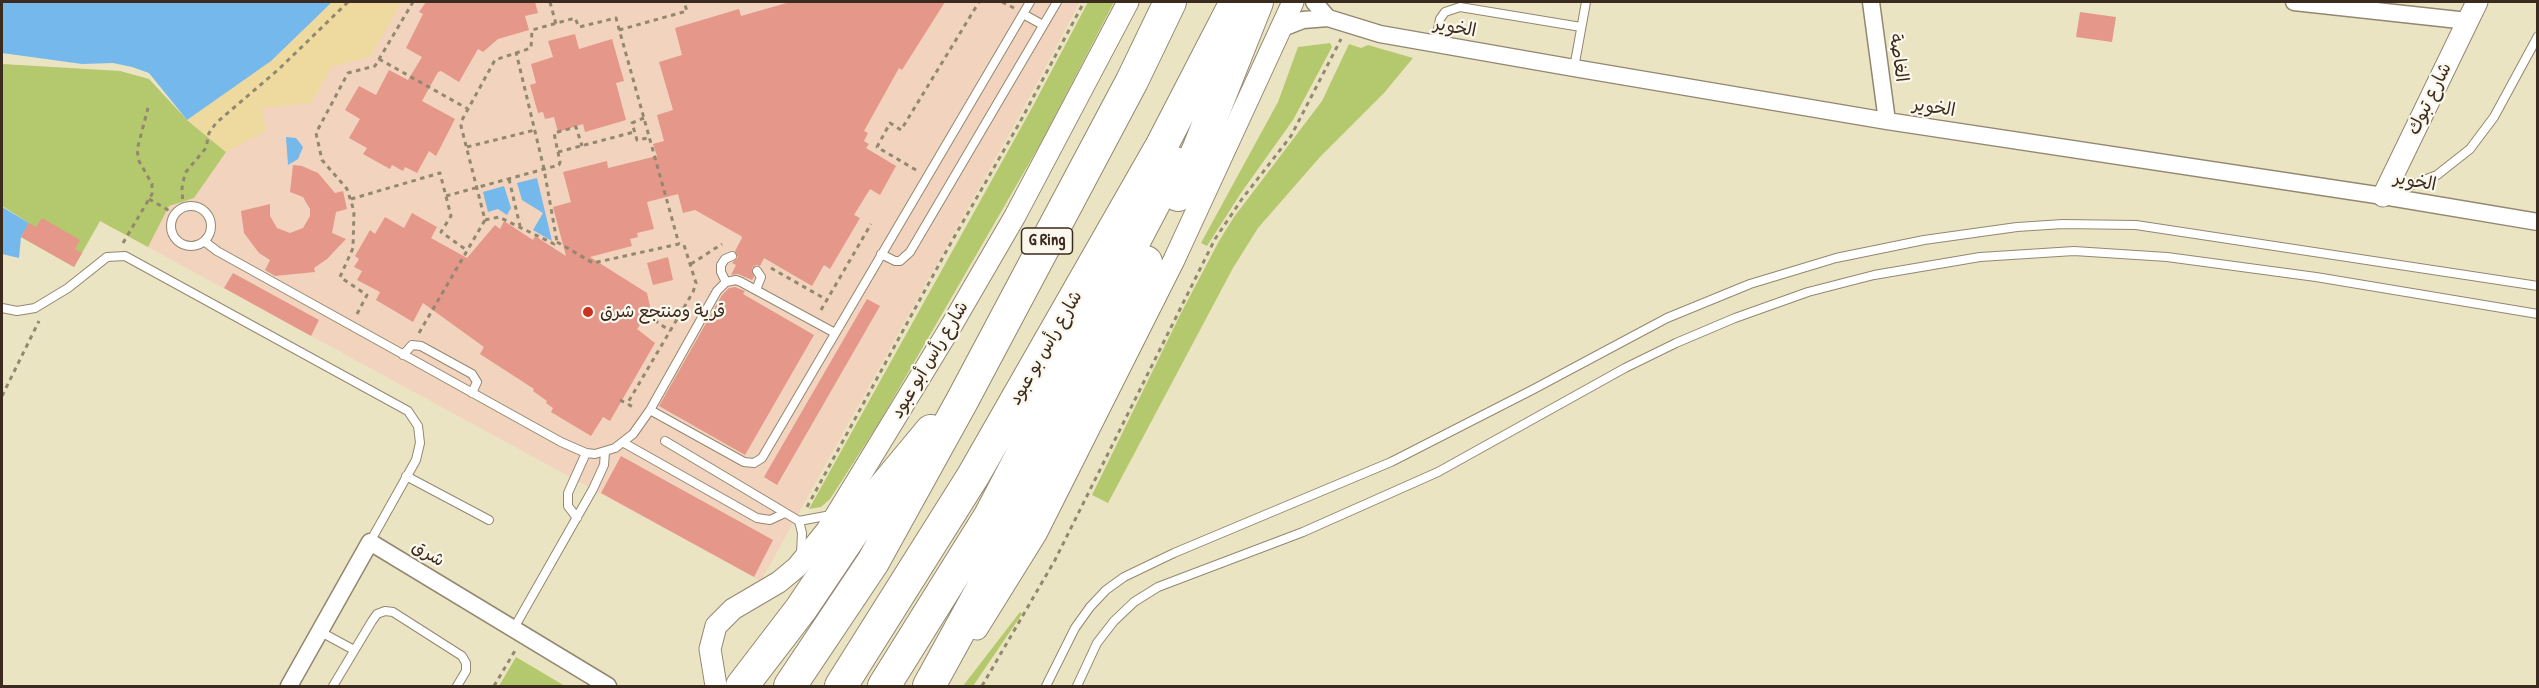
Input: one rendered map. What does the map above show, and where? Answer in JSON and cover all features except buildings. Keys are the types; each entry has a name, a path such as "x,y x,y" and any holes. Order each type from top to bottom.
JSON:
{"highway":[{"path":"1132,81 1161,2"},
{"name":"G Ring","path":"962,401 1132,81 1170,2"},
{"name":"شارع رأس بو عبود","path":"842,687 974,476 1161,147 1236,2"},
{"path":"884,687 990,516 1257,2"},
{"path":"929,687 1013,533 1110,340 1199,148 1257,2"},
{"path":"720,684 782,635 877,496 917,447 962,401"},
{"path":"790,687 873,562 962,401"}],"street":[{"name":"شارع رأس أبو عبود","path":"720,684 710,649 716,626 733,609 779,582 797,567 839,510 1015,216 1128,2"},
{"path":"938,687 1036,534 1174,260 1293,2"},
{"name":"الخوير","path":"1314,2 1328,18"},
{"name":"الغاصة","path":"1871,2 1887,121"},
{"path":"2294,2 2473,11"},
{"name":"شارع تبوك","path":"2383,196 2473,11"},
{"name":"الخوير","path":"1280,29 1303,20 1328,18 1347,25 1435,44 1887,121 2383,196 2538,222"},
{"path":"289,687 370,542"},
{"name":"شرق","path":"370,542 608,687"}],"lane":[{"path":"650,410 744,462 754,463 762,458 1030,2"},
{"path":"881,254 900,261 910,252 1056,2"},
{"path":"1574,68 1586,2"},
{"path":"1435,44 1440,19 1445,12 1460,7 1581,27"},
{"path":"1023,14 1043,25"},
{"path":"2383,196 2437,176 2470,149 2494,117 2538,36"},
{"path":"195,207 206,213 210,230 204,241 192,246 180,243 175,238 171,226 175,214 183,208 195,207"},
{"path":"1046,687 1075,628 1106,590 1124,577 1174,553 1391,462 1667,318 1750,284 1836,258 1970,232 2040,225 2118,224 2182,231 2538,286"},
{"path":"204,241 217,251 472,393 561,442 586,453 605,452 624,443 650,410 717,291 726,282 736,280 835,333"},
{"path":"1077,687 1097,643 1114,621 1134,602 1158,587 1303,532 1438,472 1625,368 1676,343 1735,318 1808,292 1874,275 1980,257 2074,251 2121,252 2316,278 2538,314"},
{"path":"2,308 18,311 35,308 53,299 107,257 116,255 133,260 408,411 418,426 420,443 416,460 370,542"},
{"path":"726,282 720,272 721,265 725,259 732,256"},
{"path":"756,290 761,278 760,267"},
{"path":"403,354 412,345 421,346 472,374 477,382 472,393"},
{"path":"665,441 799,521 820,519 839,510"},
{"path":"624,443 757,518 770,520 785,513"},
{"path":"519,631 602,473 605,452"},
{"path":"577,518 568,506 568,493 586,453"},
{"path":"406,476 489,520"},
{"path":"797,567 802,544 799,521"},
{"path":"333,687 377,614 385,611 393,612 462,656 466,663 466,671 457,687"},
{"path":"320,631 354,650"}],"path":[{"path":"183,208 182,188 185,173 206,148 213,127 279,69 348,2"},
{"path":"350,325 367,295 340,278 353,248 355,223 351,199 341,180 322,160 316,134 348,73 373,66 412,2"},
{"path":"550,2 556,24"},
{"path":"619,30 687,11 684,2"},
{"path":"926,176 877,147 890,123 901,130 979,2"},
{"path":"799,521 1084,2"},
{"path":"412,345 465,249 484,220 461,126 495,60 532,46 532,30 574,18 579,27 614,17 679,244"},
{"path":"982,687 1055,560 1215,239 1242,199 1291,136 1347,25"},
{"path":"516,52 544,169 557,242"},
{"path":"379,59 468,109"},
{"path":"127,235 152,194 152,184 139,161 137,150 148,108"},
{"path":"644,118 632,122 634,132 638,141 649,137"},
{"path":"446,196 559,165 554,133 576,127 582,146"},
{"path":"467,147 535,130"},
{"path":"558,152 634,132"},
{"path":"351,199 439,173 451,216 441,232 465,249"},
{"path":"509,178 520,225"},
{"path":"149,199 175,214"},
{"path":"484,220 499,217 520,225 554,244 557,242 593,263 679,244 684,245 696,283 693,292 627,404"},
{"path":"814,322 872,224"},
{"path":"760,267 827,300"},
{"path":"2,396 33,329 53,299"},
{"path":"647,315 670,331"},
{"path":"494,687 519,631"}],"shaded area":[{"name":"قرية ومنتجع شرق","path":"332,2 1080,2 761,581 100,221 74,267 29,223 2,206 2,64 120,71 149,79 187,120"}],"green space":[{"path":"1088,2 1114,2 1042,141 879,423 830,499 821,507 809,509 1033,106"},
{"path":"1330,43 1332,47 1293,120 1207,246 1201,243 1278,102 1298,47"},
{"path":"1349,44 1361,48 1368,45 1413,58 1384,93 1320,157 1258,228 1233,268 1108,503 1092,495 1219,241 1234,217 1322,101"},
{"path":"2,64 120,71 149,79 187,120 226,152 194,198 169,206 148,247 100,221 74,267 21,237 29,223 2,206"},
{"path":"1020,612 1022,614 973,686 963,686"},
{"path":"516,657 565,686 499,686"}],"sand":[{"path":"332,2 402,2 370,57 332,66 311,103 262,108 266,131 226,152 187,120 271,61"}],"water":[{"path":"2,2 332,2 271,61 187,120 149,73 113,63 82,64 2,53"},
{"path":"286,137 296,138 303,147 298,159 288,165"},
{"path":"537,178 552,241 533,230 543,213 522,200 517,183"},
{"path":"504,186 511,208 507,215 498,209 488,212 483,192"},
{"path":"2,207 29,223 21,237 19,258 2,254"}],"place":[{"name":"قرية ومنتجع شرق","path":"588,312"}]}
